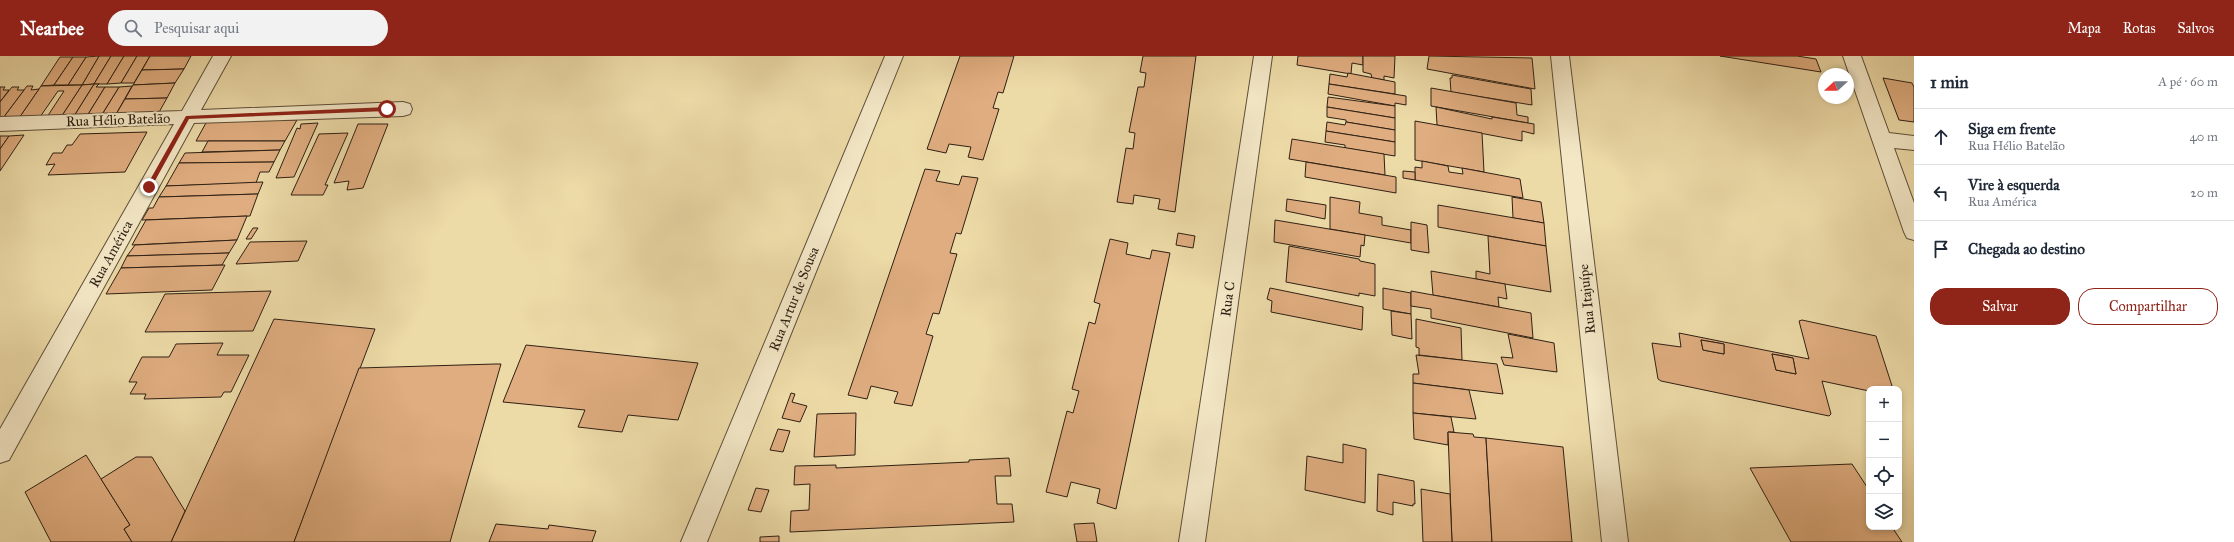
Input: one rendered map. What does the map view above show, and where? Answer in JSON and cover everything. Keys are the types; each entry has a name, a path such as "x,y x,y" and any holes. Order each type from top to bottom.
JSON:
{"street":[{"name":"Rua América","path":"0,452 222,56"},
{"name":"Rua Artur de Sousa","path":"694,542 894,56"},
{"name":"Rua C","path":"1192,542 1263,56"},
{"name":"Rua Itajuípe","path":"1560,56 1615,542"},
{"path":"1852,56 1914,232"},
{"name":"Rua Hélio Batelão","path":"0,124 403,108"},
{"path":"1880,139 1914,143"}],"building":[{"path":"99,56 111,56 94,84 82,85"},
{"path":"99,56 82,85 68,85 86,57"},
{"path":"111,56 124,56 107,84 94,84"},
{"path":"124,56 137,56 121,83 107,84"},
{"path":"137,56 150,56 134,83 121,83"},
{"path":"150,56 191,56 184,69 142,70"},
{"path":"960,56 1014,56 1003,93 998,92 993,108 999,109 983,160 968,157 971,147 949,144 946,153 927,149"},
{"path":"1143,56 1196,56 1175,212 1158,209 1160,199 1134,195 1133,204 1117,202 1126,148 1133,149 1135,133 1129,132 1138,87 1144,87 1146,73 1140,72"},
{"path":"1298,56 1363,56 1363,65 1352,63 1351,74 1297,65"},
{"path":"1363,56 1395,56 1394,78 1384,76 1384,80 1372,78 1371,74 1363,72"},
{"path":"1429,56 1532,58 1535,89 1427,69"},
{"path":"1720,56 1797,56 1816,59 1819,68 1818,68 1818,72"},
{"path":"60,57 73,57 54,85 41,86"},
{"path":"73,57 86,57 68,85 54,85"},
{"path":"184,69 175,83 133,85 142,70"},
{"path":"1348,73 1395,82 1395,94 1329,84 1330,74 1347,77"},
{"path":"1452,75 1531,89 1532,105 1451,92 1450,78 1452,78"},
{"path":"1883,78 1912,83 1914,87 1914,122 1899,120"},
{"path":"175,83 167,98 125,99 133,85"},
{"path":"94,84 99,84 96,87 105,87 87,116 74,116"},
{"path":"94,84 74,116 61,117 82,85"},
{"path":"1329,84 1406,96 1406,105 1395,103 1395,106 1328,94"},
{"path":"82,85 61,117 47,117 64,91 58,91 40,117 19,118 41,86"},
{"path":"27,86 33,86 31,90 39,89 19,118 3,118"},
{"path":"132,86 115,116 101,116 119,87"},
{"path":"0,87 5,87 3,90 9,90 0,102"},
{"path":"12,87 19,87 17,90 24,90 3,118 0,119 0,102"},
{"path":"105,87 119,87 101,116 87,116"},
{"path":"1431,88 1516,103 1517,115 1528,117 1528,123 1431,106"},
{"path":"1328,97 1395,106 1395,118 1327,107"},
{"path":"167,98 158,114 115,116 125,99"},
{"path":"1327,107 1395,118 1395,130 1346,122 1346,120 1327,117"},
{"path":"1436,107 1492,119 1492,117 1534,124 1534,134 1522,131 1522,141 1437,125"},
{"path":"297,120 285,141 196,141 207,121"},
{"path":"1415,121 1482,133 1484,172 1415,160"},
{"path":"1327,122 1345,125 1346,122 1395,130 1395,142 1326,131"},
{"path":"318,123 294,177 276,178 297,128 300,129 301,124"},
{"path":"358,124 388,124 363,188 347,190 349,181 334,183"},
{"path":"1326,131 1395,142 1395,156 1345,148 1345,145 1325,142"},
{"path":"147,132 125,172 48,175 55,164 46,165 53,153 62,153 67,145 72,145 80,134"},
{"path":"348,133 325,185 328,185 323,195 291,195 319,134"},
{"path":"24,135 0,171 0,149 9,136"},
{"path":"0,136 9,136 0,149"},
{"path":"1292,139 1384,154 1385,175 1289,159"},
{"path":"208,141 285,141 280,150 202,152"},
{"path":"280,150 274,162 179,163 185,153"},
{"path":"1422,161 1448,166 1449,172 1463,174 1462,168 1520,179 1523,198 1415,180 1415,167 1422,168"},
{"path":"274,162 269,172 260,172 256,183 166,186 179,163"},
{"path":"1306,162 1396,177 1396,193 1305,177"},
{"path":"925,169 940,171 936,181 959,185 962,176 978,178 961,234 956,233 950,253 957,254 939,314 933,313 926,334 933,336 912,406 894,403 898,392 871,386 867,399 848,395"},
{"path":"1403,171 1415,172 1415,180 1403,178"},
{"path":"263,182 258,194 159,197 166,186"},
{"path":"258,194 250,216 142,220 149,208 153,208 159,197"},
{"path":"1330,197 1360,202 1359,213 1382,217 1382,225 1411,230 1411,243 1330,229"},
{"path":"1512,197 1541,202 1544,223 1513,218"},
{"path":"1287,199 1326,205 1325,219 1286,211"},
{"path":"1438,205 1544,223 1546,246 1438,227"},
{"path":"247,216 237,240 132,245 146,220"},
{"path":"1275,220 1365,235 1364,246 1361,245 1360,257 1274,242"},
{"path":"1411,222 1427,225 1429,253 1411,250"},
{"path":"253,228 258,228 251,239 246,239"},
{"path":"1178,233 1195,236 1193,248 1176,245"},
{"path":"1488,236 1546,246 1551,292 1476,279 1476,271 1490,274"},
{"path":"1110,239 1128,243 1126,254 1150,259 1152,250 1170,253 1116,509 1097,503 1100,489 1071,482 1067,497 1046,492 1067,411 1073,413 1079,391 1072,389 1089,322 1095,324 1100,304 1094,302"},
{"path":"237,240 229,253 127,256 135,245"},
{"path":"307,241 298,261 236,264 250,242"},
{"path":"1289,246 1359,259 1360,261 1375,264 1375,296 1359,293 1359,296 1286,282"},
{"path":"229,253 222,265 121,268 127,256"},
{"path":"225,265 212,290 106,294 121,268"},
{"path":"1431,271 1505,284 1507,299 1498,297 1499,307 1433,295"},
{"path":"1270,288 1363,307 1362,330 1271,312 1272,301 1267,299"},
{"path":"1383,288 1411,293 1411,314 1383,309"},
{"path":"271,291 253,331 145,332 165,294"},
{"path":"1411,291 1531,313 1533,338 1431,318 1431,309 1411,306"},
{"path":"1391,311 1411,314 1412,339 1392,335"},
{"path":"274,319 375,329 294,542 171,542"},
{"path":"1416,319 1461,328 1462,360 1419,355 1419,348 1416,347"},
{"path":"1802,320 1876,336 1892,386 1866,386 1866,390 1822,381 1831,414 1829,416 1661,381 1658,379 1652,343 1681,347 1679,333 1809,359 1799,321","holes":["1701,340 1724,344 1724,354 1703,350","1772,354 1793,358 1796,374 1776,370"]},
{"path":"1508,334 1554,343 1557,372 1504,365 1501,357 1513,358"},
{"path":"1701,340 1724,344 1724,354 1703,350"},
{"path":"223,343 217,355 249,355 231,392 224,392 221,397 144,399 146,394 130,394 137,382 129,382 142,357 169,357 176,344"},
{"path":"526,345 698,363 678,420 628,415 622,432 578,427 585,410 503,402"},
{"path":"1772,354 1793,358 1796,374 1776,370"},
{"path":"1416,355 1497,364 1503,394 1413,383 1413,374 1419,374"},
{"path":"501,364 450,542 294,542 359,368"},
{"path":"1413,383 1469,390 1476,419 1413,413"},
{"path":"791,393 795,394 792,402 807,406 800,422 782,418"},
{"path":"856,413 855,455 814,457 817,414"},
{"path":"1413,413 1451,417 1454,432 1448,432 1448,445 1414,439"},
{"path":"778,429 790,431 783,452 770,450"},
{"path":"1448,432 1473,434 1474,437 1486,438 1492,542 1452,542"},
{"path":"1486,438 1563,447 1572,542 1492,542"},
{"path":"1343,444 1366,449 1365,503 1305,490 1307,456 1343,463"},
{"path":"86,455 130,525 124,529 132,542 51,542 25,492"},
{"path":"136,457 152,457 185,511 171,542 132,542 124,529 130,525 101,479"},
{"path":"1009,458 1011,476 995,476 997,504 1012,504 1014,522 790,532 791,511 809,510 810,484 794,485 795,466 836,465 836,468 969,462 969,460"},
{"path":"1852,464 1866,485 1866,530 1894,530 1902,542 1791,542 1750,468"},
{"path":"1378,474 1414,481 1415,504 1413,504 1413,506 1393,502 1393,515 1377,511"},
{"path":"756,488 769,490 761,512 748,510"},
{"path":"1421,489 1450,494 1452,542 1423,542"},
{"path":"1094,523 1097,542 1077,542 1074,524"},
{"path":"496,524 548,529 549,525 596,531 592,542 489,542"},
{"path":"779,536 779,542 760,542 760,537"}],"route":[{"path":"149,187 188,117 387,109"}]}
